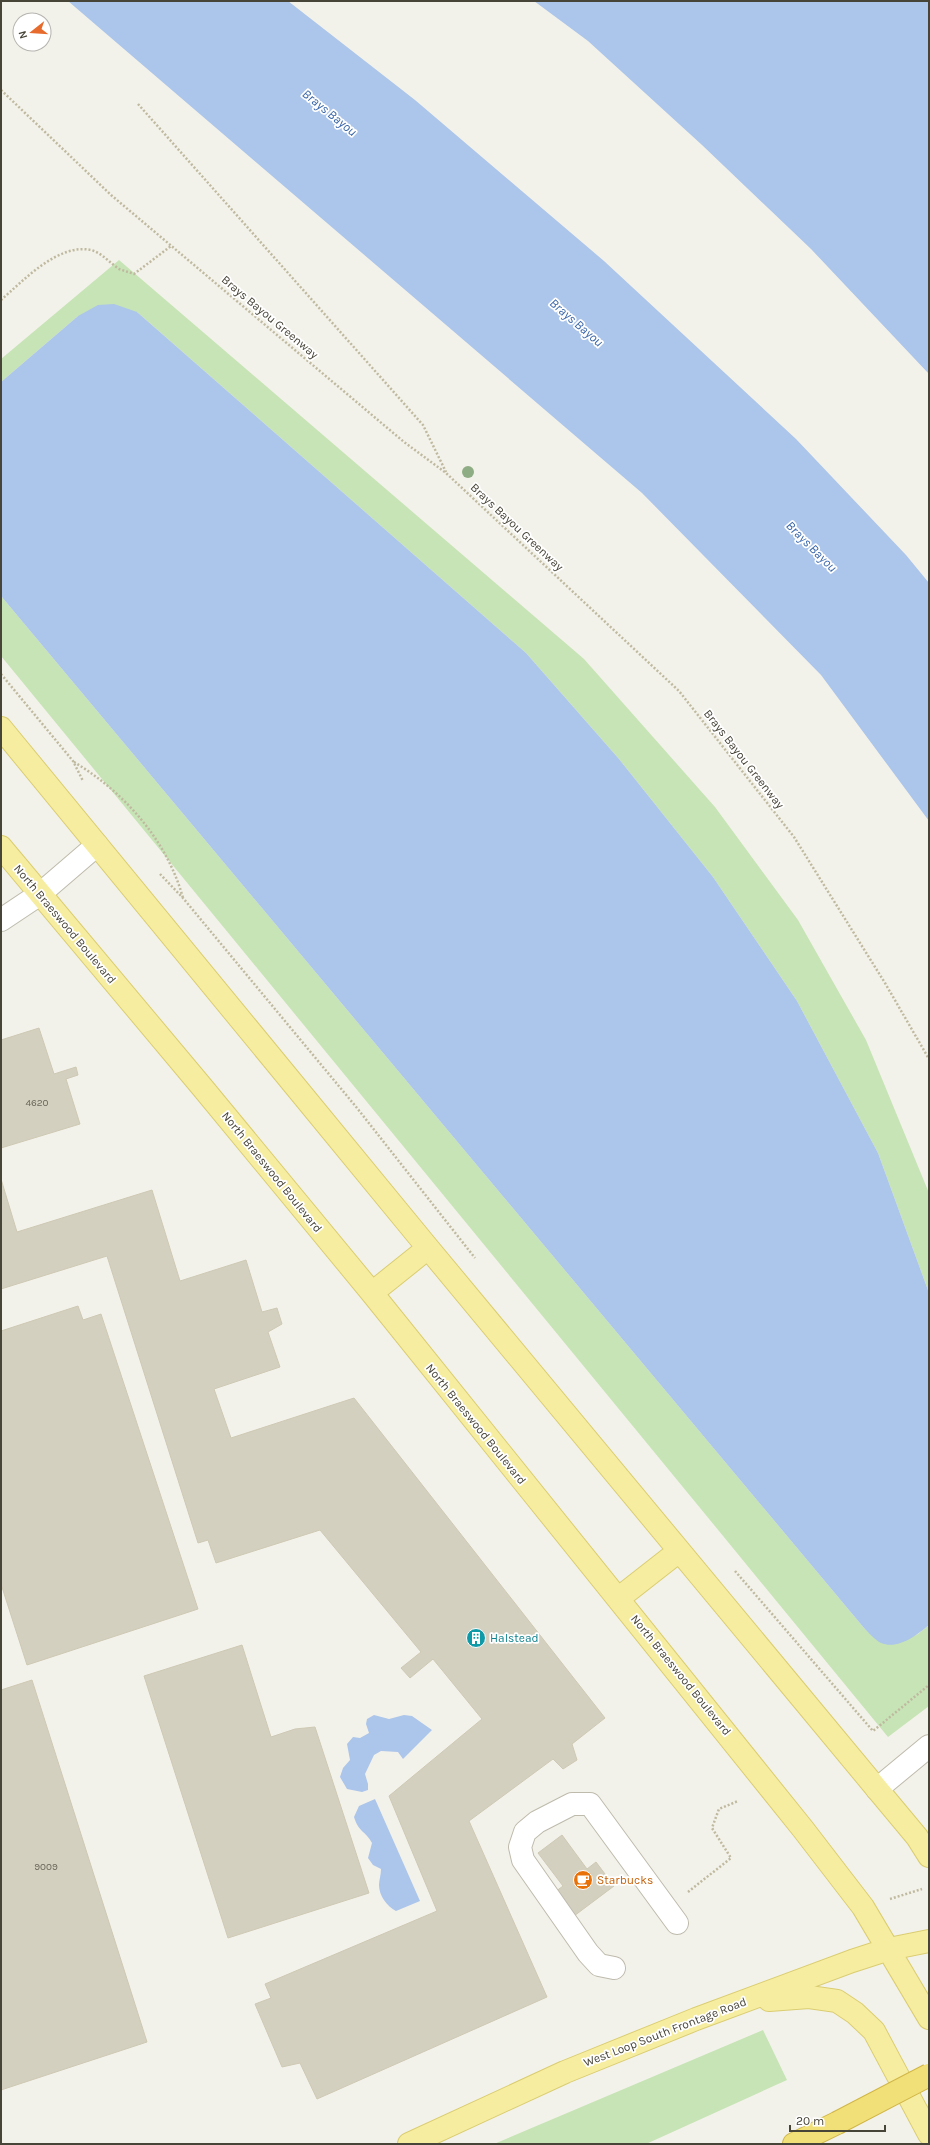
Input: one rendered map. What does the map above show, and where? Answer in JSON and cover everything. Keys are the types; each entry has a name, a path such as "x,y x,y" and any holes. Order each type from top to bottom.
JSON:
{"highway":[{"path":"794,2144 929,2075"}],"main road":[{"path":"1,728 428,1248 927,1848"},
{"name":"North Braeswood Boulevard","path":"1,847 372,1293 505,1461 619,1598 808,1835 864,1907 929,2018"},
{"path":"372,1293 428,1248"},
{"path":"619,1598 679,1551"},
{"name":"West Loop South Frontage Road","path":"409,2144 565,2072 743,2002 852,1961 889,1949 929,1941"},
{"path":"743,2002 809,1997 837,2001 855,2013 874,2031 929,2134"}],"street":[{"path":"1,920 40,894 97,845"},
{"path":"877,1789 929,1746"},
{"path":"614,1968 599,1965 588,1953 523,1860 520,1847 525,1832 537,1822 572,1804 590,1804 672,1915"}],"path":[{"name":"Brays Bayou Greenway","path":"1,90 111,195 404,442 446,472 679,691 794,837 886,982 929,1059"},
{"path":"138,104 423,425 446,472"},
{"path":"1,300 48,261 62,254 91,250 104,257 120,269 134,274 171,246"},
{"path":"1,674 73,761 95,774 138,815 178,878 183,898 357,1108 479,1263"},
{"path":"733,1568 873,1731 929,1685"},
{"path":"672,1915 731,1858 712,1828 719,1809 738,1801"},
{"path":"890,1899 922,1890"}],"green space":[{"path":"119,260 584,659 715,807 798,920 866,1040 929,1193 929,1293 878,1153 797,1001 713,877 619,759 526,653 137,312 78,316 1,382 1,359"},
{"path":"1,596 864,1628 882,1643 918,1634 929,1625 929,1706 888,1737 1,656"},
{"path":"763,2030 787,2080 646,2144 494,2144"}],"water":[{"name":"Brays Bayou","path":"68,1 288,1 415,100 604,261 796,439 906,555 929,583 929,821 821,675 642,493"},
{"path":"534,1 929,1 929,374 811,249 702,145 588,41"},
{"path":"114,304 137,312 526,653 619,759 713,877 797,1001 878,1153 929,1293 929,1625 913,1637 894,1645 887,1645 879,1642 864,1628 1,596 1,382 78,316 98,305"},
{"path":"374,1715 389,1719 404,1715 412,1716 432,1730 403,1759 398,1752 381,1751 374,1755 365,1774 368,1790 362,1792 347,1789 340,1777 343,1768 350,1760 347,1744 353,1737 360,1738 369,1733 366,1724 367,1719"},
{"path":"375,1799 420,1901 396,1911 387,1903 380,1893 379,1885 381,1869 373,1865 368,1858 372,1843 360,1829 354,1817 359,1806"}],"building":[{"path":"39,1028 54,1074 76,1067 78,1075 66,1079 80,1124 1,1148 1,1040"},
{"name":"Halstead","path":"1,1179 17,1232 152,1190 180,1281 246,1260 262,1312 277,1308 282,1324 268,1332 280,1367 214,1389 231,1438 354,1398 605,1718 572,1744 577,1760 563,1769 553,1759 469,1821 547,1997 317,2099 300,2063 282,2067 255,2004 271,1998 265,1984 437,1911 389,1796 482,1719 433,1659 410,1678 401,1668 421,1652 320,1530 216,1563 208,1540 198,1543 107,1256 1,1289"},
{"path":"78,1306 83,1320 101,1314 198,1609 27,1665 1,1584 1,1331"},
{"path":"242,1645 271,1737 295,1729 315,1727 369,1893 228,1938 144,1676"},
{"path":"32,1680 147,2042 1,2090 1,1690"},
{"name":"Starbucks","path":"562,1835 587,1869 596,1862 614,1886 574,1916 555,1892 563,1886 538,1853"}],"place":[{"name":"Halstead","path":"476,1638"},
{"name":"Starbucks","path":"583,1880"}]}
